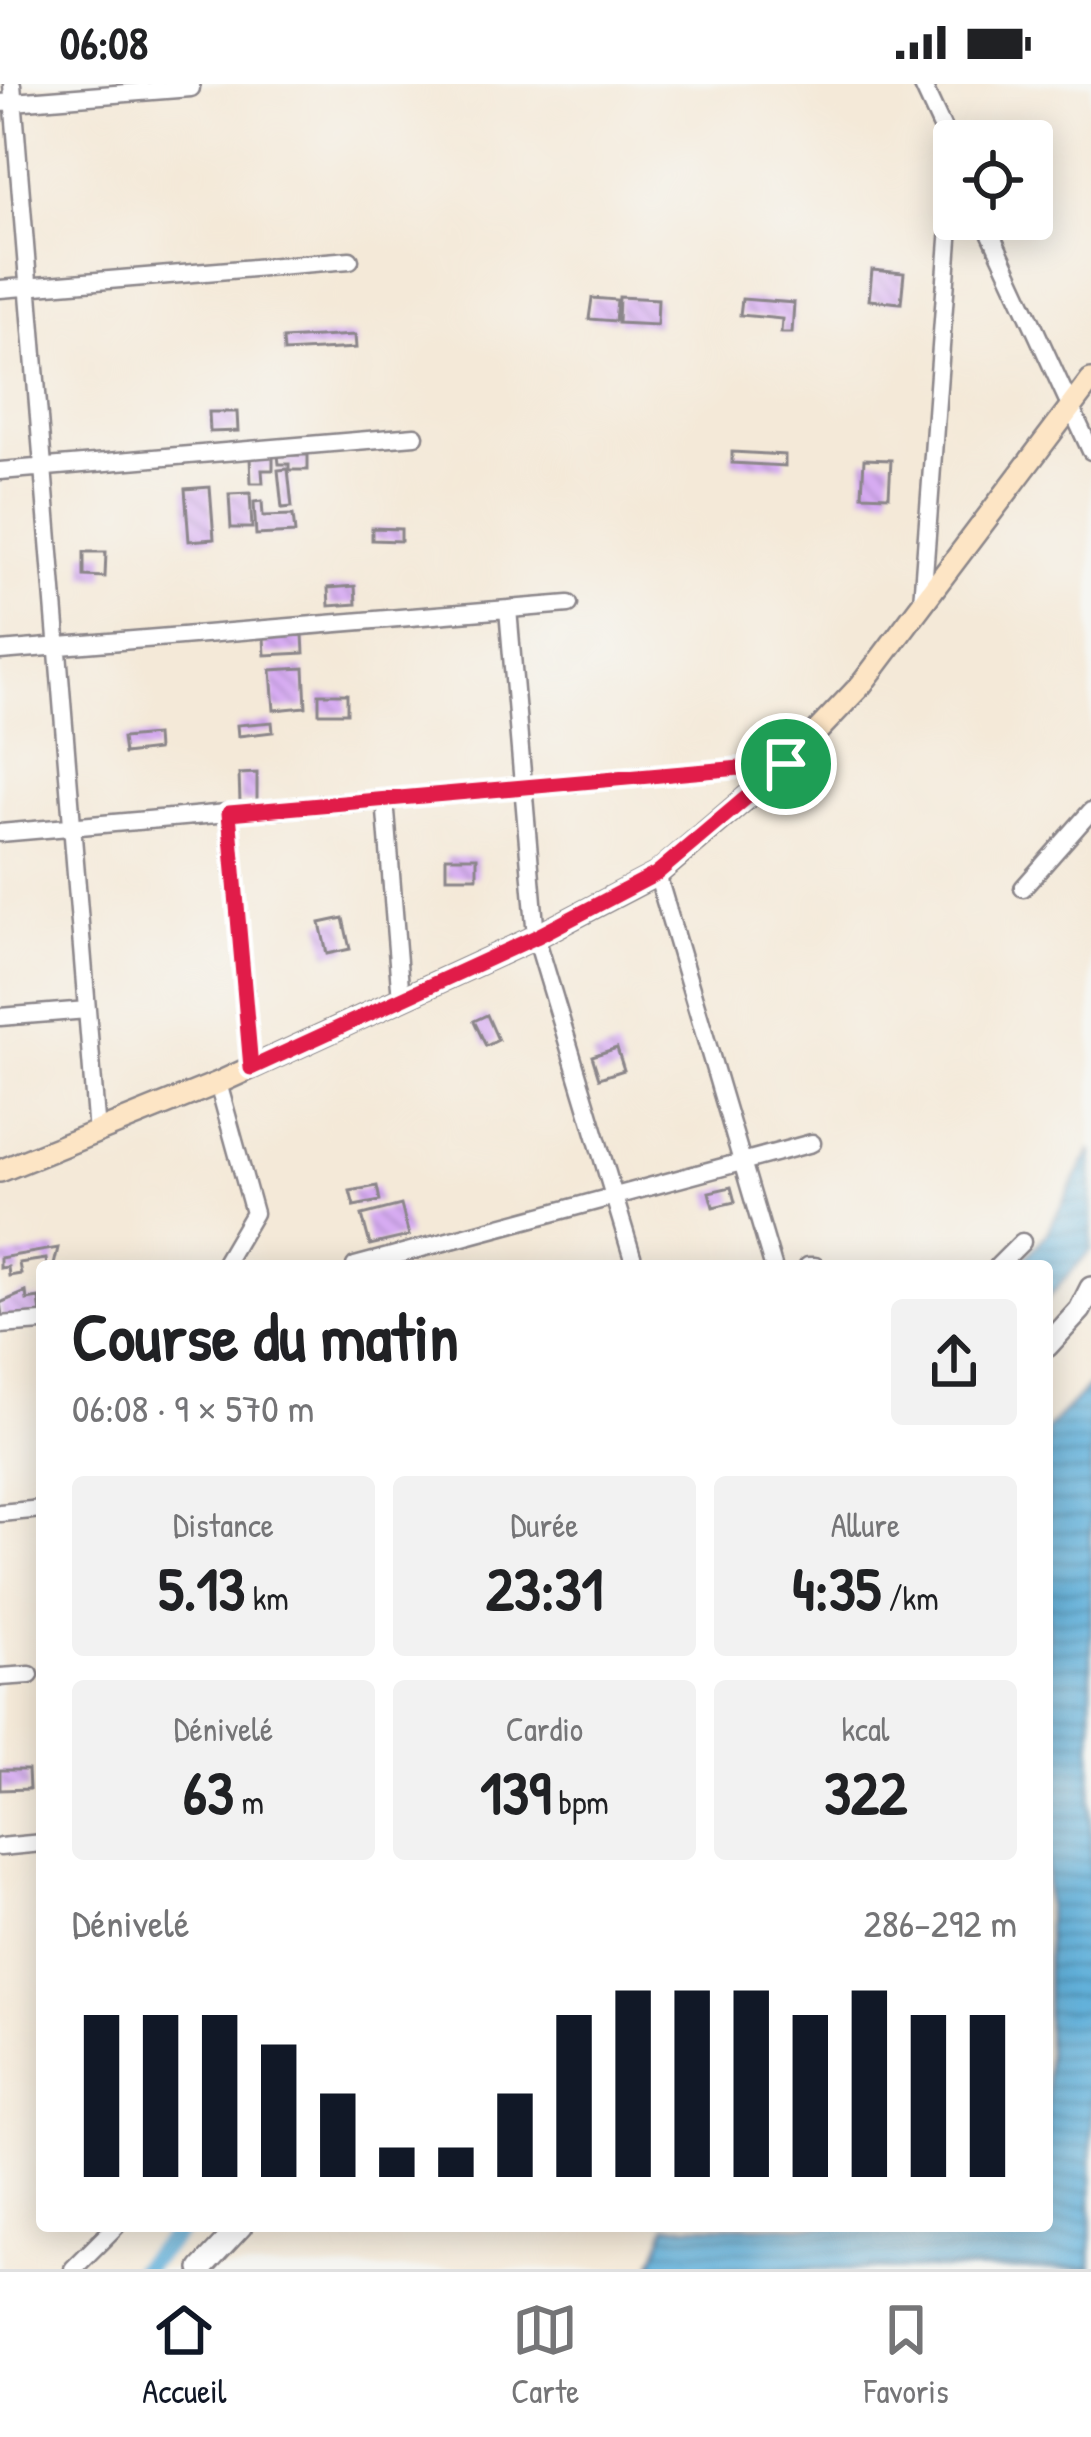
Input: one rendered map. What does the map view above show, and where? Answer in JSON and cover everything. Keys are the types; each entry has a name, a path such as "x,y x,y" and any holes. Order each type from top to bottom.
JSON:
{"main road":[{"path":"0,1171 218,1083 536,937 656,874 786,764 862,686 1069,403 1091,380"}],"street":[{"path":"922,84 939,120"},
{"path":"97,1132 28,286 8,97 191,88"},
{"path":"922,610 949,240"},
{"path":"994,240 1091,451"},
{"path":"0,289 350,260"},
{"path":"0,471 415,436"},
{"path":"0,651 569,604"},
{"path":"508,609 536,937 632,1260"},
{"path":"0,832 786,764"},
{"path":"386,799 401,1000"},
{"path":"1023,888 1091,811"},
{"path":"229,813 251,1068"},
{"path":"656,874 771,1260"},
{"path":"0,1017 87,1010"},
{"path":"218,1083 254,1213 227,1260"},
{"path":"377,1260 812,1143"},
{"path":"1004,1260 1022,1241"},
{"path":"1053,1339 1080,1310 1091,1288"},
{"path":"0,1325 36,1322"},
{"path":"0,1513 36,1510"},
{"path":"0,1677 30,1675"},
{"path":"0,1847 36,1844"},
{"path":"74,2269 110,2232"},
{"path":"201,2269 235,2232"}],"water":[{"path":"1091,1150 1091,1250 1053,1292 1053,1260 1023,1260 1046,1235"},
{"path":"1091,1384 1091,2269 650,2269 665,2232 1053,2232 1053,1423"}],"building":[{"path":"872,270 904,273 901,303 869,300"},
{"path":"619,297 658,299 657,325 618,323"},
{"path":"592,298 617,300 615,321 589,319"},
{"path":"742,299 794,303 792,333 781,333 782,319 740,315"},
{"path":"355,335 356,348 284,352 283,339"},
{"path":"209,412 237,412 238,431 210,432"},
{"path":"732,452 785,455 785,466 732,463"},
{"path":"278,455 308,455 308,470 289,470 289,464 279,464"},
{"path":"273,456 273,470 262,470 263,483 251,483 250,457"},
{"path":"864,459 891,460 889,496 862,495"},
{"path":"288,469 292,507 282,508 278,470"},
{"path":"210,487 214,539 189,541 185,489"},
{"path":"250,493 252,528 231,528 229,494"},
{"path":"262,501 263,516 293,515 295,533 256,535 254,502"},
{"path":"372,528 401,529 401,541 372,540"},
{"path":"84,552 106,552 105,577 84,576"},
{"path":"355,586 356,604 329,606 328,588"},
{"path":"303,635 304,653 265,655 264,637"},
{"path":"304,668 306,707 274,710 271,670"},
{"path":"319,694 347,694 347,713 319,713"},
{"path":"272,722 273,732 238,736 237,725"},
{"path":"156,735 157,750 124,754 122,738"},
{"path":"257,773 257,802 240,802 239,774"},
{"path":"446,857 477,857 477,877 446,877"},
{"path":"343,918 350,949 327,954 320,923"},
{"path":"487,1015 498,1040 486,1046 474,1021"},
{"path":"617,1048 624,1070 599,1078 592,1056"},
{"path":"377,1186 380,1201 354,1206 350,1191"},
{"path":"731,1187 735,1202 713,1207 709,1192"},
{"path":"401,1205 409,1236 370,1245 362,1215"},
{"path":"58,1248 55,1260 19,1263 21,1274 9,1276 8,1267 0,1268 0,1258"},
{"path":"26,1292 27,1300 36,1298 36,1316 3,1321 0,1303"},
{"path":"0,1770 28,1770 29,1789 0,1790"}],"waterway":[{"path":"141,2269 178,2232"}],"route":[{"path":"786,764 656,874 536,937 251,1068 229,813 786,764"}]}
